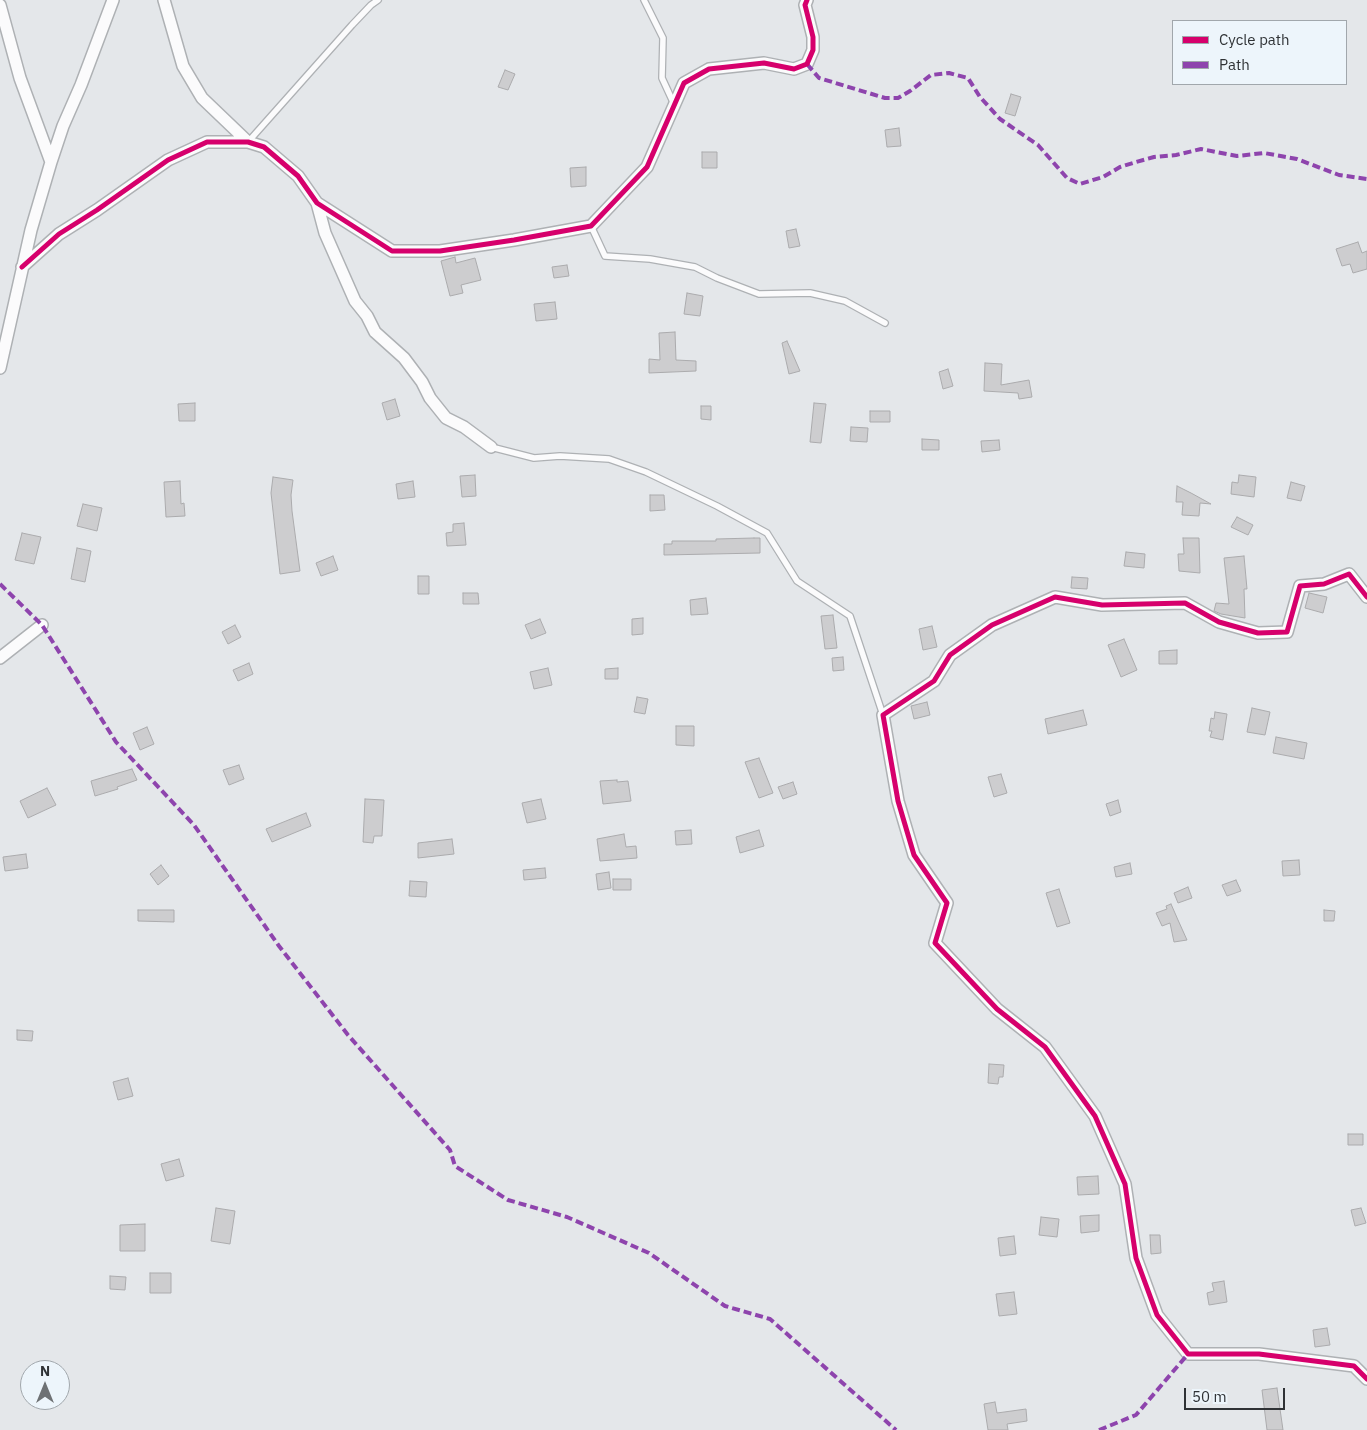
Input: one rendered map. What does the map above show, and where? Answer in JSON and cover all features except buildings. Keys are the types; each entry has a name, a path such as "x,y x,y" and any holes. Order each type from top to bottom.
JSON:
{"street":[{"path":"0,368 22,267 51,162 63,126 81,85 113,0"},
{"path":"164,0 183,66 202,98 248,142"},
{"path":"317,203 392,251 440,250 514,240 591,226 647,166 684,83 709,68 764,63 794,69 807,64 813,50 813,37 804,2"},
{"path":"0,5 20,78 51,162"},
{"path":"22,267 59,234 168,160 207,142 248,142 264,147 298,176 317,203 325,233 355,300 367,316 375,332 404,358 422,382 430,398 446,418 464,427 491,447"},
{"path":"1367,597 1349,574 1324,584 1300,586 1286,632 1258,633 1219,622 1186,603 1102,605 1055,597 992,625 950,655 934,681 883,715 898,801 914,855 947,903 935,943 997,1010 1045,1047 1095,1116 1125,1184 1136,1258 1157,1315 1188,1354 1259,1354 1354,1366 1367,1379"},
{"path":"0,658 42,625"}],"lane":[{"path":"248,142 352,25 378,0"},
{"path":"644,0 663,38 662,78 674,104"},
{"path":"591,226 605,256 650,259 695,268 758,294 810,293 845,301 885,323"},
{"path":"491,447 534,458 560,456 609,459 646,472 717,506 767,533 797,580 850,616 883,715"}],"marked path":[{"path":"807,64 819,78 885,98 898,98 931,75 949,73 968,78 980,97 1000,119 1038,145 1067,178 1080,184 1103,177 1120,167 1136,162 1201,149 1237,156 1264,153 1297,159 1339,175 1367,179"},
{"path":"0,584 42,625 116,742 194,825 279,946 348,1035 450,1150 455,1166 508,1200 567,1217 649,1253 725,1306 770,1319 896,1430"},
{"path":"1099,1430 1136,1415 1188,1354"}],"cycle path":[{"path":"22,267 59,234 168,160 207,142 248,142 264,147 298,176 317,203 392,251 440,251 591,226 647,167 684,83 709,69 764,63 794,69 807,64 813,50 813,37 805,5 807,0"},
{"path":"1367,597 1349,574 1324,584 1300,586 1287,632 1258,633 1219,622 1185,603 1102,605 1055,597 992,625 950,655 934,681 883,715 898,801 914,855 947,903 935,943 997,1009 1045,1047 1095,1116 1125,1184 1136,1258 1157,1315 1188,1354 1259,1354 1354,1366 1367,1379"}]}
